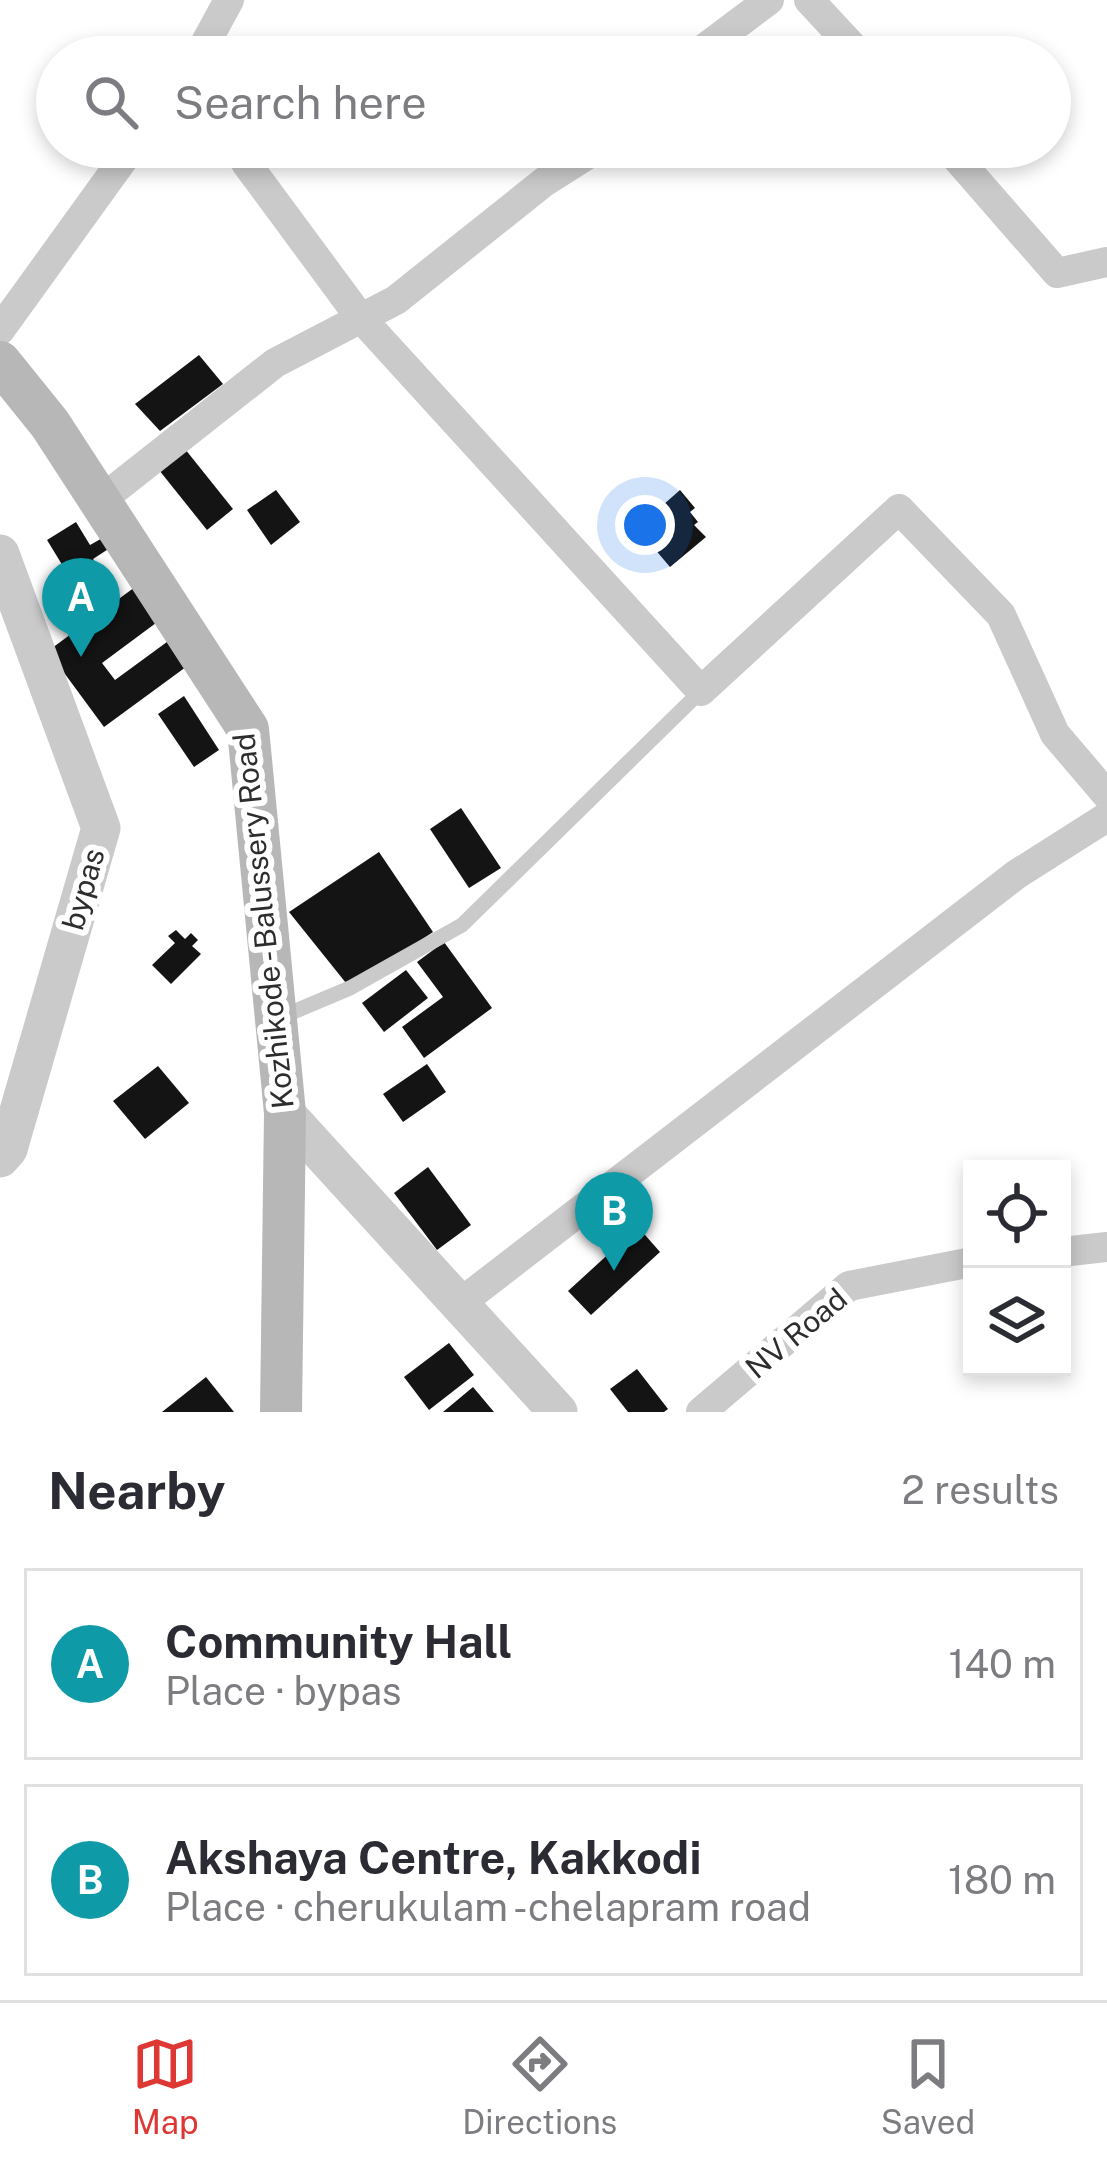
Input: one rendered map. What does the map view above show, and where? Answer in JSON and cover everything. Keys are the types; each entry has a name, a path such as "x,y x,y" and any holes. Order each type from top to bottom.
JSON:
{"main road":[{"name":"Kozhikode - Balussery Road","path":"0,362 50,424 248,729 285,1114 281,1412"}],"street":[{"path":"211,36 229,0"},
{"path":"721,36 769,0"},
{"path":"808,0 842,36"},
{"path":"0,330 118,168"},
{"path":"250,168 359,316 701,691 898,508 1000,615 1055,734 1107,795"},
{"path":"101,500 275,364 396,300 566,168"},
{"path":"965,168 1057,273 1107,262"},
{"name":"bypas","path":"0,554 101,828 8,1149 0,1158"},
{"path":"459,1304 1017,874 1107,818"},
{"path":"285,1114 558,1412"},
{"path":"1071,1251 1107,1247"},
{"name":"NV Road","path":"701,1412 849,1286 963,1264"}],"lane":[{"path":"276,1019 350,988 462,925 701,691"}],"building":[{"path":"199,355 223,384 160,431 135,404"},
{"path":"185,449 233,509 207,530 159,470"},
{"path":"276,490 300,522 271,545 247,510"},
{"path":"680,490 695,508 690,512 698,522 694,525 706,537 670,567 642,534 660,518 655,512"},
{"path":"76,522 90,545 106,536 113,546 93,559 106,578 80,594 47,540"},
{"path":"135,587 160,620 102,663 115,680 171,639 190,664 104,727 48,651"},
{"path":"184,696 219,750 194,767 158,714"},
{"path":"461,808 501,868 469,888 430,829"},
{"path":"379,852 433,932 350,988 289,912"},
{"path":"176,930 185,939 191,933 198,940 192,946 201,954 171,984 152,965 175,943 168,936"},
{"path":"444,942 492,1008 424,1058 402,1027 443,997 417,962"},
{"path":"406,970 428,998 384,1032 362,1003"},
{"path":"427,1064 446,1092 403,1122 383,1094"},
{"path":"158,1066 189,1103 145,1139 113,1101"},
{"path":"428,1167 471,1225 437,1250 394,1193"},
{"path":"638,1227 660,1252 591,1315 568,1291"},
{"path":"449,1343 474,1375 429,1410 404,1377"},
{"path":"637,1369 668,1409 664,1412 628,1412 610,1389"},
{"path":"206,1377 234,1412 162,1412"},
{"path":"473,1387 494,1412 443,1412"}],"place":[{"name":"Community Hall","path":"81,657"},
{"name":"Akshaya Centre, Kakkodi","path":"614,1271"}]}
